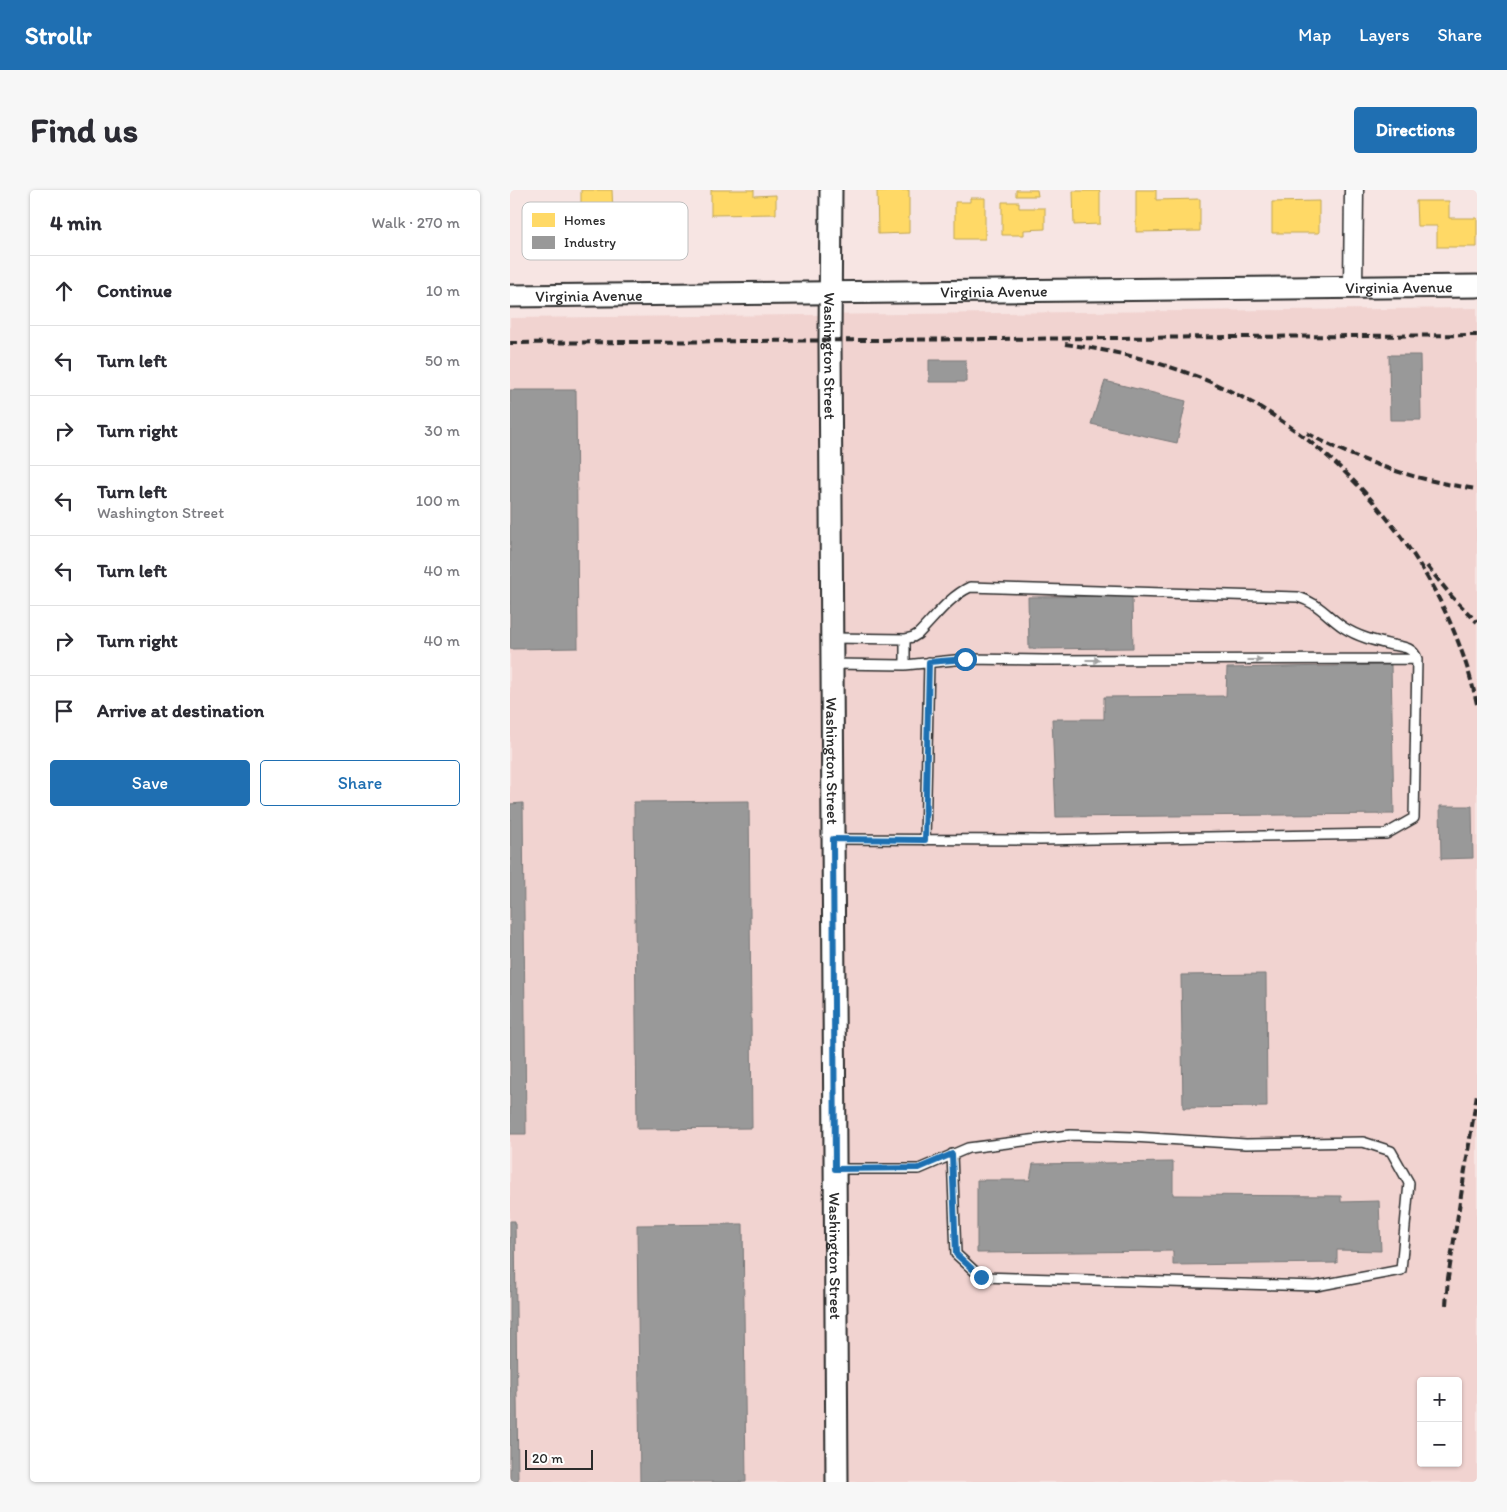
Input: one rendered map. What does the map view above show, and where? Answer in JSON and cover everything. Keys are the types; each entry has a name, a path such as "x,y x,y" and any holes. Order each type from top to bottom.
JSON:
{"street":[{"name":"Washington Street","path":"831,190 837,1482"},
{"path":"1353,288 1354,190"},
{"name":"Virginia Avenue","path":"510,296 1477,286"}],"lane":[{"path":"832,638 905,639 913,637 950,600 958,593 970,587 1298,597 1310,600 1343,627 1354,633 1372,640 1409,648 1415,653 1417,659 1414,818 1386,834 1059,840 833,839"},
{"path":"905,639 905,665"},
{"path":"832,664 905,665 965,659 1417,659"},
{"path":"925,840 929,662"},
{"path":"835,1169 919,1168 952,1154 968,1148 1070,1135 1246,1144 1363,1142 1391,1151 1409,1183 1401,1270 1316,1286 981,1277 956,1254 952,1154"}],"shaded area":[{"path":"1477,308 1477,1482 510,1482 510,318"}],"building: Homes":[{"path":"581,190 612,190 613,202 581,202"},
{"path":"711,190 754,190 754,196 776,195 776,214 711,215"},
{"path":"909,190 909,233 878,234 877,191"},
{"path":"1016,190 1037,190 1038,196 1016,196"},
{"path":"1136,190 1156,190 1156,200 1200,199 1200,231 1136,232"},
{"path":"1073,191 1100,191 1100,224 1074,225"},
{"path":"970,198 985,198 985,239 955,239 955,202 970,202"},
{"path":"1319,201 1319,233 1272,233 1272,202"},
{"path":"1416,201 1449,201 1449,218 1477,218 1477,247 1437,247 1437,226 1417,226"},
{"path":"1002,202 1019,202 1019,208 1045,208 1045,229 1024,230 1024,235 1002,235"}],"building: Industry":[{"path":"1389,355 1420,355 1421,420 1390,420"},
{"path":"929,360 966,360 966,382 929,382"},
{"path":"1105,381 1186,401 1177,443 1091,424"},
{"path":"510,390 576,390 578,648 510,649"},
{"path":"1132,596 1133,648 1029,649 1028,597"},
{"path":"1391,665 1394,814 1056,817 1052,719 1104,719 1104,697 1226,696 1227,668"},
{"path":"749,801 752,1128 637,1129 634,802"},
{"path":"523,803 526,1134 510,1134 510,804"},
{"path":"1440,806 1472,806 1473,858 1441,859"},
{"path":"1266,974 1267,1107 1183,1108 1181,975"},
{"path":"1173,1162 1173,1195 1341,1196 1341,1202 1379,1201 1381,1251 1337,1250 1337,1263 1173,1265 1173,1251 977,1253 977,1180 1030,1180 1033,1164"},
{"path":"510,1221 515,1221 518,1482 510,1482"},
{"path":"743,1224 746,1482 640,1482 637,1225"}],"railway":[{"path":"510,343 1477,335"},
{"path":"1065,344 1104,350 1142,359 1179,370 1215,384 1262,409 1306,439 1347,474 1383,514 1415,557 1441,604 1462,653 1477,704"},
{"path":"1307,433 1347,453 1389,469 1433,481 1477,489"},
{"path":"1427,566 1453,598 1477,622"},
{"path":"1446,1305 1448,1278 1477,1094"}],"route":[{"path":"965,659 929,662 925,840 833,839 835,1169 919,1168 952,1154 956,1254 981,1277"}]}
